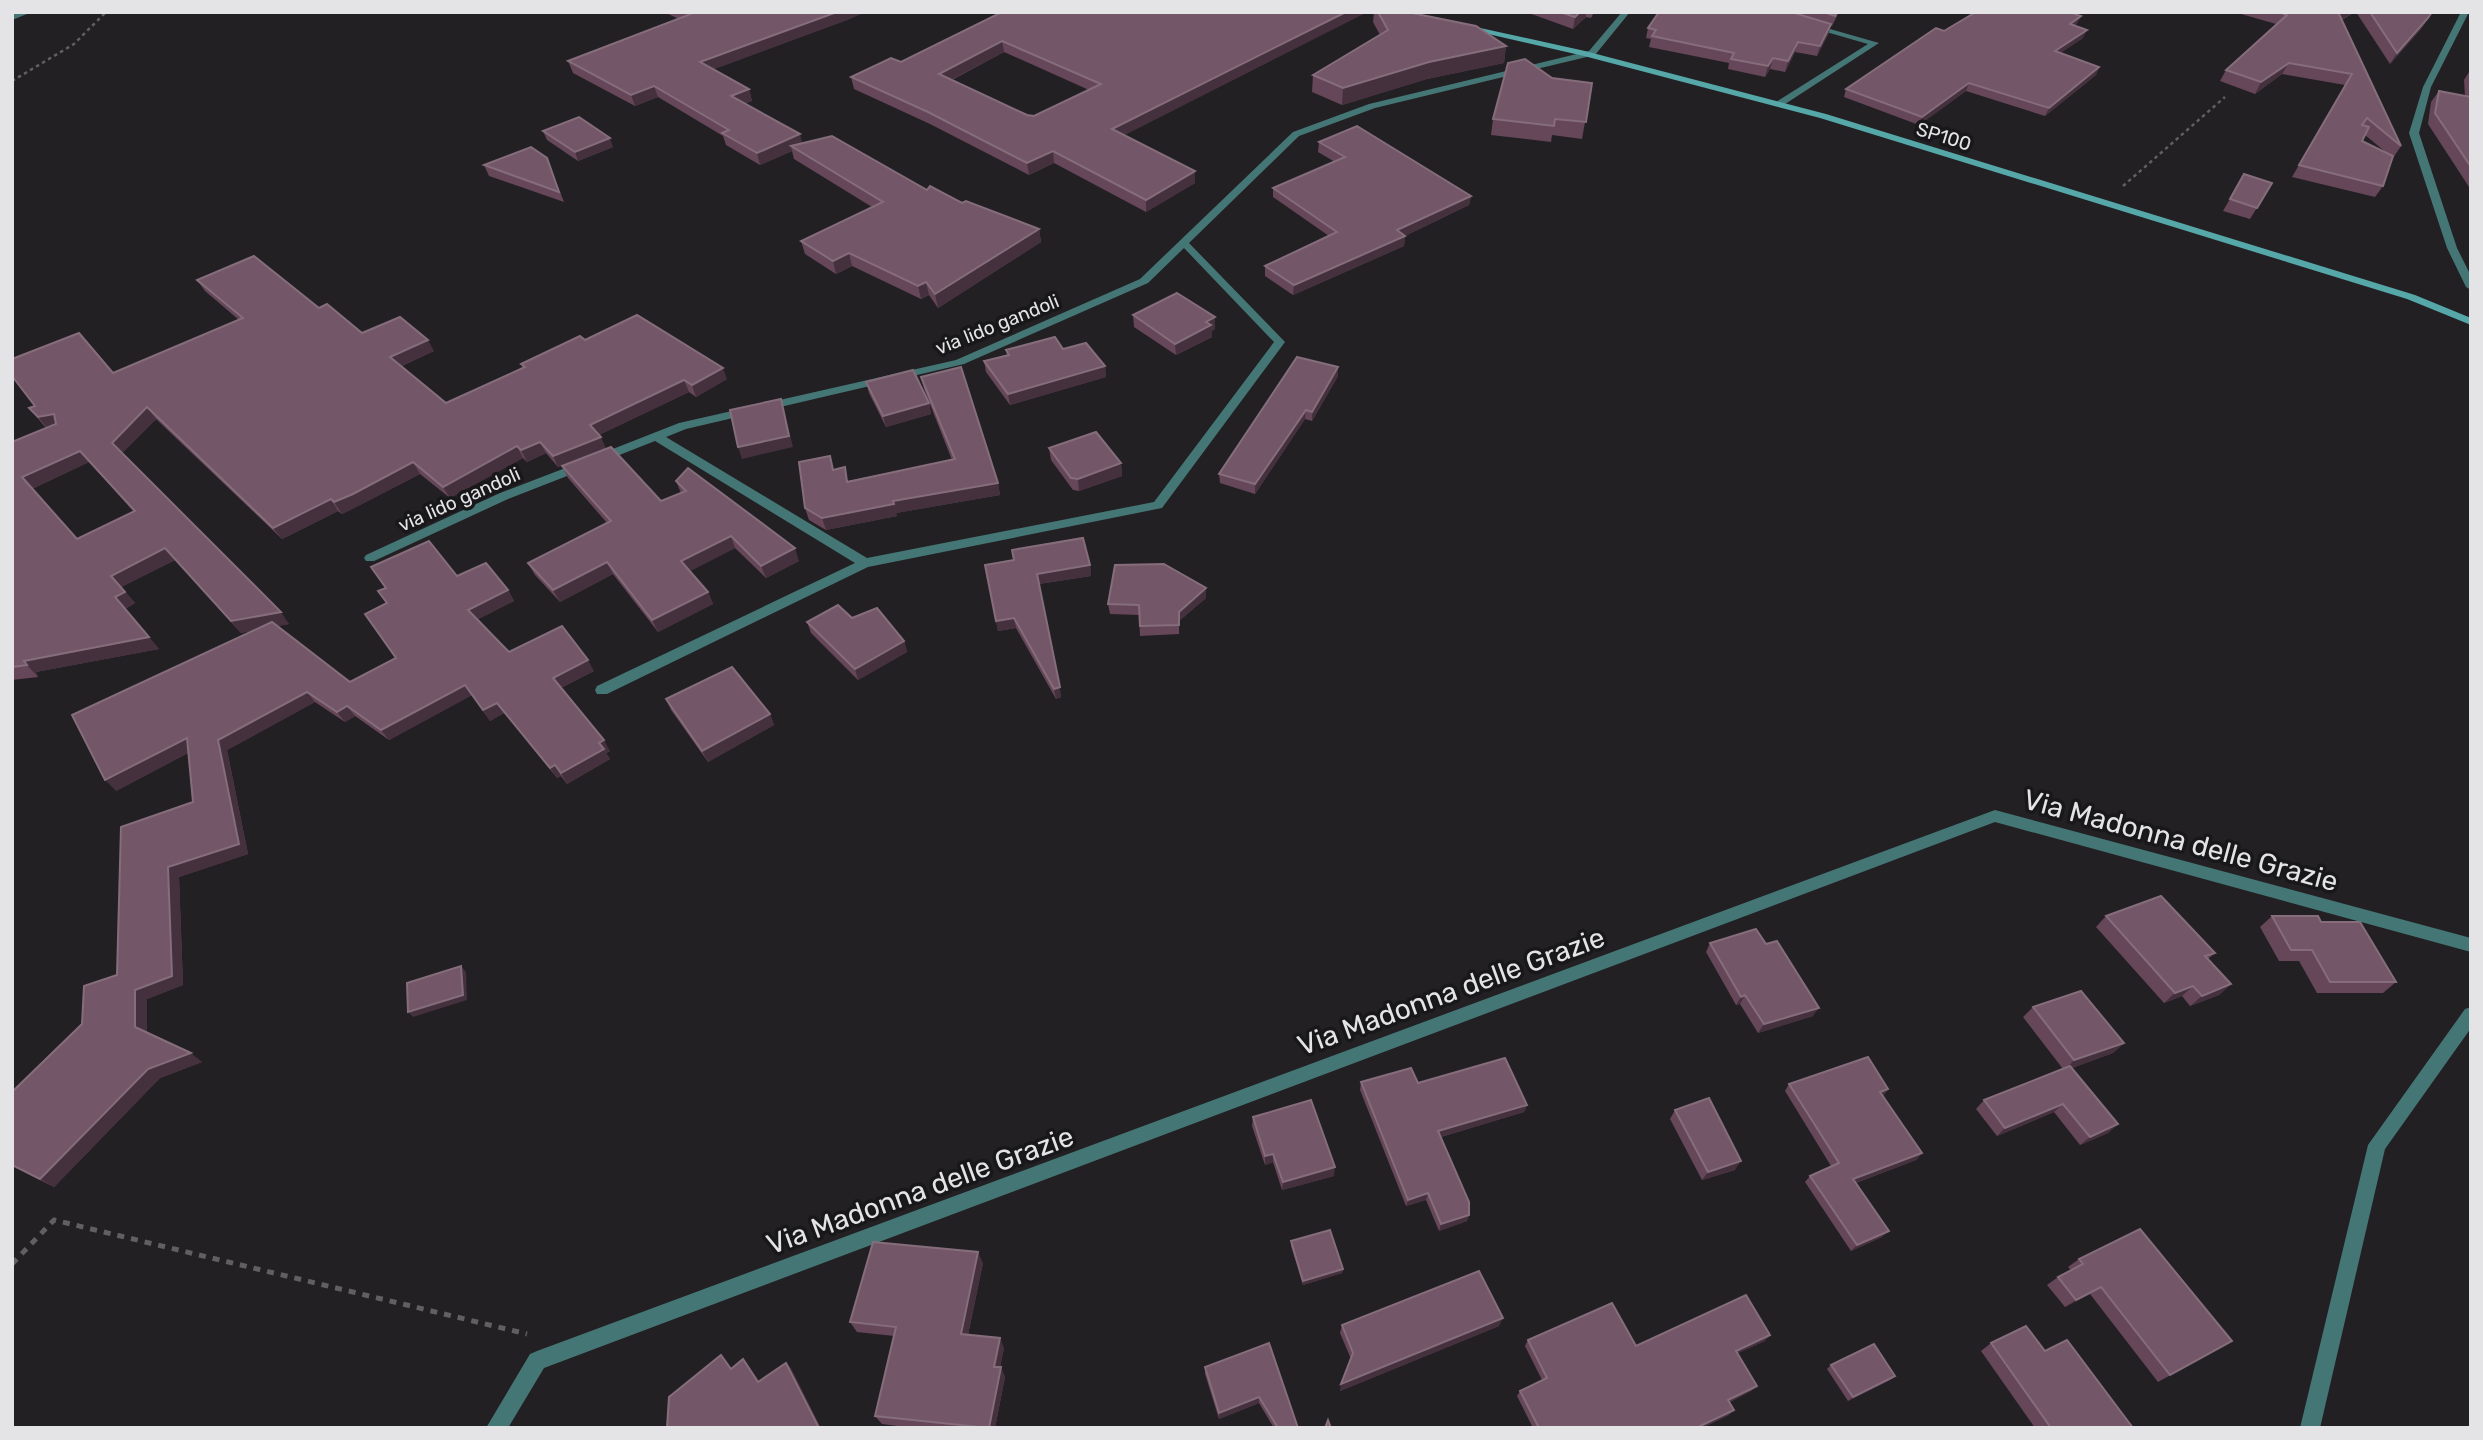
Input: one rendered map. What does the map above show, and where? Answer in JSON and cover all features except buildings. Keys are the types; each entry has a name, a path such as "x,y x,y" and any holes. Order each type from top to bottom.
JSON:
{"main road":[{"name":"SP100","path":"1456,24 1592,53 1779,104 2411,297 2471,322"}],"street":[{"path":"12,18 28,12"},
{"path":"1592,53 1626,12"},
{"path":"2466,16 2427,87 2414,133 2452,248 2471,287"},
{"path":"1779,104 1874,43 1807,24"},
{"name":"via lido gandoli","path":"370,558 504,496 683,426 960,362 1144,281 1296,135 1372,106 1592,53"},
{"path":"602,690 865,563 1158,505 1280,342 1184,243"},
{"path":"657,437 865,563"},
{"name":"Via Madonna delle Grazie","path":"496,1428 537,1361 1995,816 2471,946"},
{"path":"2310,1428 2377,1144 2471,1014"}],"path":[{"path":"12,81 74,44 106,12"},
{"path":"2104,203 2225,97"},
{"path":"12,1264 54,1220 495,1326"}]}
